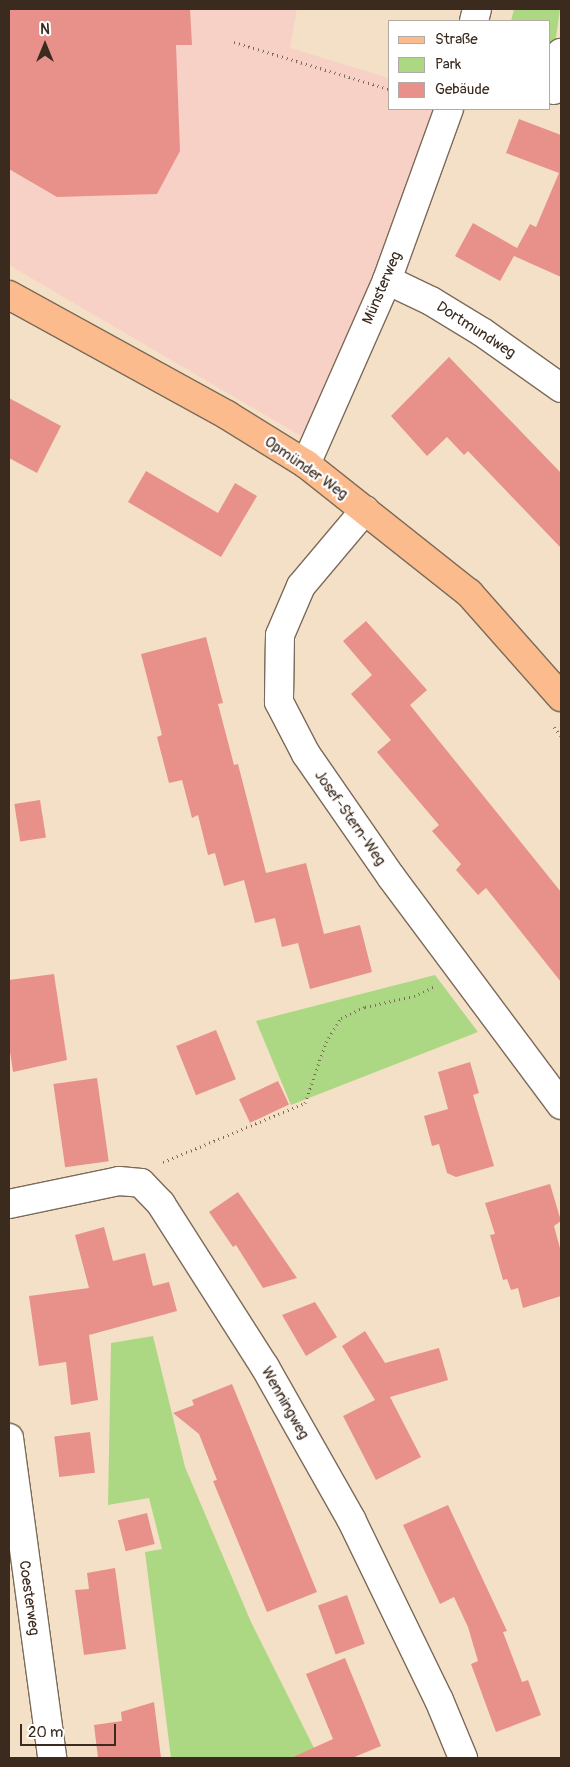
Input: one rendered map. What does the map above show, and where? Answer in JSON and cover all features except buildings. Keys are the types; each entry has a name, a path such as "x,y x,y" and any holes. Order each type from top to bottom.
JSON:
{"main road":[{"name":"Opmünder Weg","path":"9,295 227,415 306,464 469,593 561,697"}],"street":[{"path":"555,90 561,53"},
{"name":"Münsterweg","path":"306,464 387,280 449,110"},
{"name":"Dortmundweg","path":"387,280 431,301 475,328 561,388"},
{"name":"Josef-Stern-Weg","path":"365,510 301,586 280,635 279,702 306,754 454,962 561,1105"},
{"path":"9,1204 119,1181 141,1183"},
{"name":"Wenningweg","path":"141,1183 161,1204 265,1367 346,1511 439,1700 463,1758"},
{"name":"Coesterweg","path":"9,1438 17,1578 52,1758"}],"path":[{"path":"234,42 388,89"},
{"path":"141,1183 162,1162 305,1103 326,1042 341,1018 365,1007 414,996 436,985 454,962"}],"shaded area":[{"path":"9,9 297,9 290,48 388,78 388,110 442,110 306,439 9,265"}],"green space":[{"path":"514,9 560,9 553,59 550,61 550,20 511,20"},
{"path":"435,975 478,1032 291,1105 256,1021"},
{"path":"153,1336 185,1467 251,1622 319,1758 171,1758 145,1552 162,1549 149,1498 108,1505 111,1343"}]}
